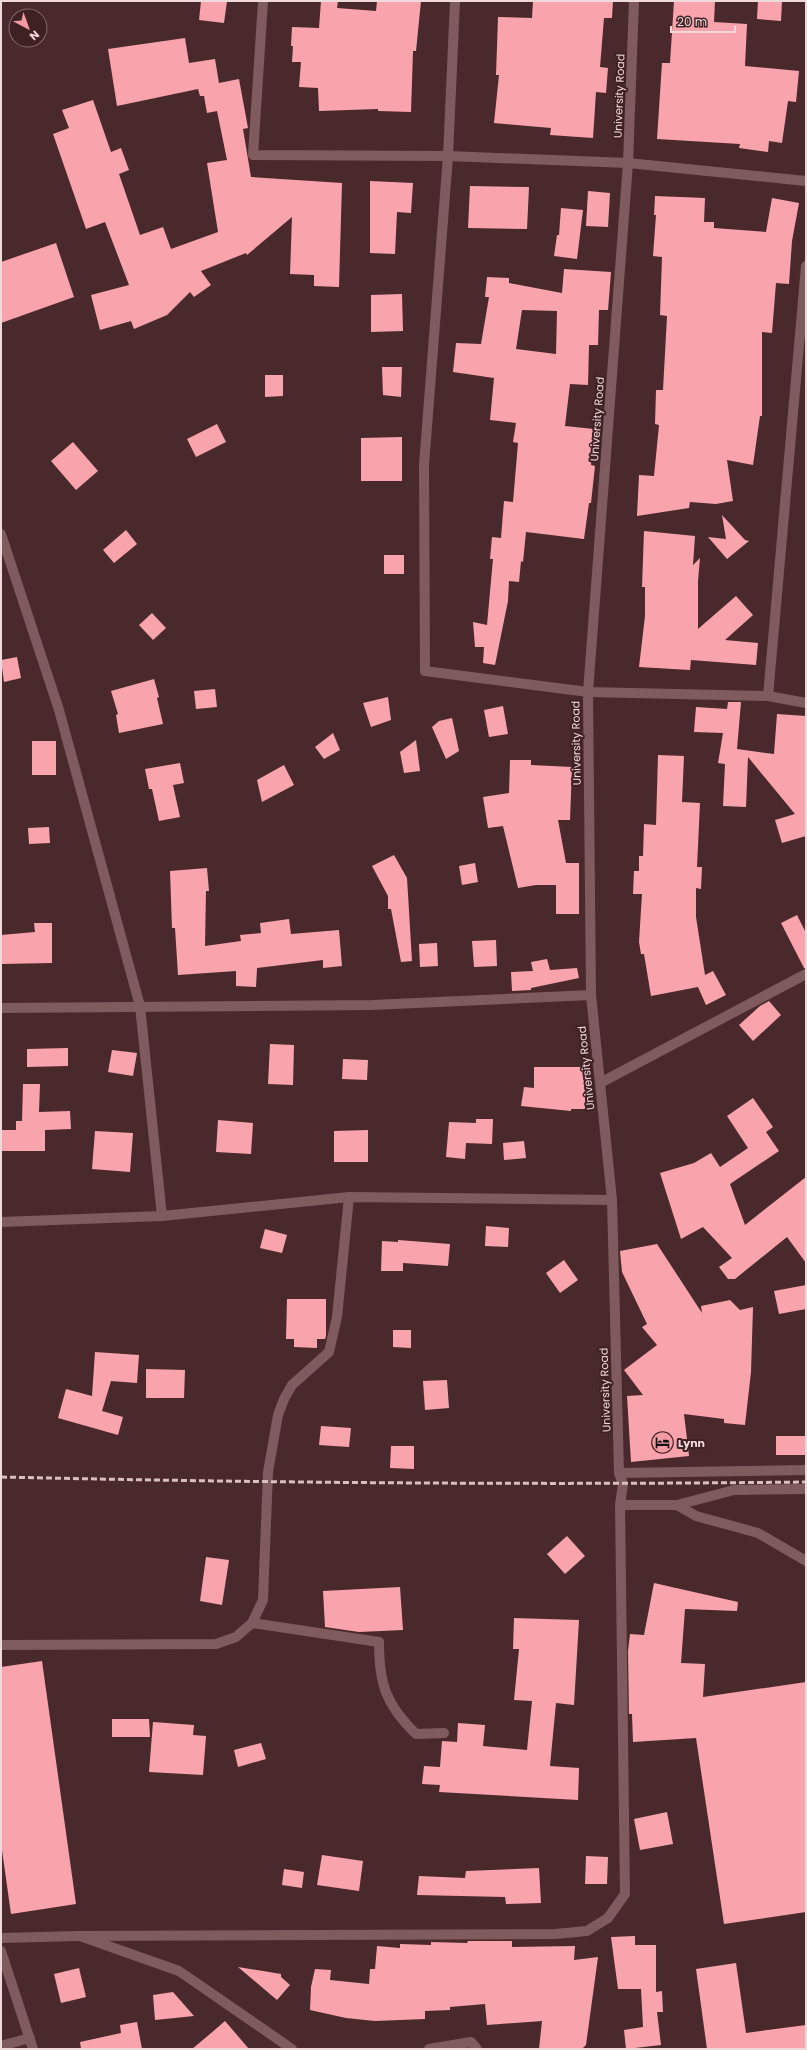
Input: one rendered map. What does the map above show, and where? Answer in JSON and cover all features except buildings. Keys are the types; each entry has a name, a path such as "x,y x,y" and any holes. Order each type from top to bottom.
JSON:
{"street":[{"path":"263,1 253,155 448,156 628,163 806,181"},
{"path":"455,1 448,156 424,465 425,671 588,692 768,696 806,703"},
{"name":"University Road","path":"620,1505 623,1484 619,1473 612,1200 591,995 588,692 628,163 634,1"},
{"path":"768,696 806,266"},
{"path":"1,534 59,710 140,1006 162,1216"},
{"path":"600,1083 806,974"},
{"path":"1,1008 372,1005 591,995"},
{"path":"1,1645 216,1644 236,1637 252,1623 263,1600 268,1472 278,1415 284,1399 292,1385 330,1352 337,1317 349,1198"},
{"path":"1,1222 162,1216 349,1198 612,1200"},
{"path":"619,1473 806,1470"},
{"path":"1,1938 78,1936 555,1934 587,1931 608,1918 625,1894 620,1505 677,1505 734,1490 806,1489"},
{"path":"677,1505 696,1516 758,1534 806,1561"},
{"path":"252,1623 379,1642 379,1670 388,1700 406,1725 416,1734 444,1732"},
{"path":"78,1936 179,1971 292,2049"},
{"path":"1,1952 33,2049"},
{"path":"1,2046 30,2038"},
{"path":"428,2049 470,2042 477,2049"}],"railway":[{"path":"1,1477 404,1483 806,1482"}],"place":[{"name":"Lynn","path":"662,1443"}]}
